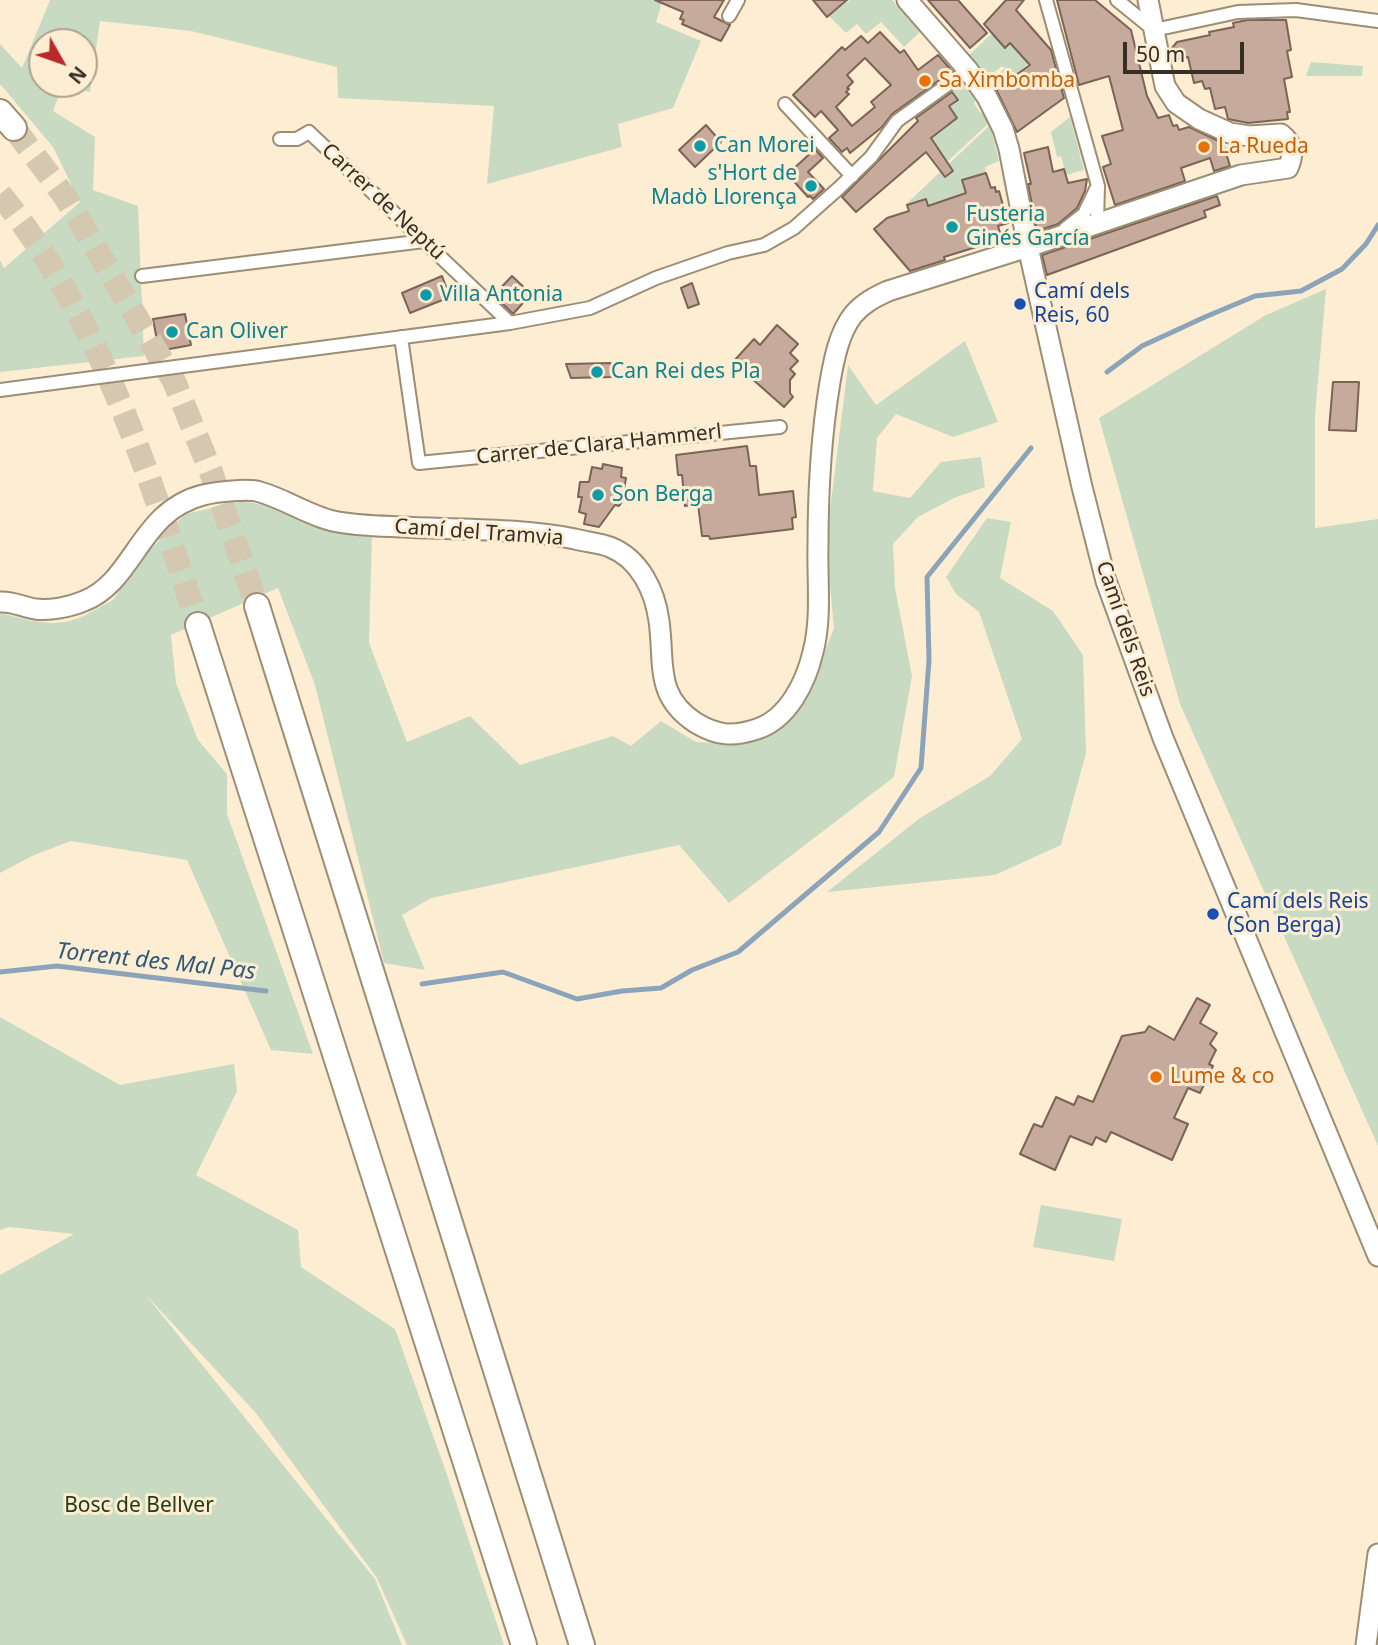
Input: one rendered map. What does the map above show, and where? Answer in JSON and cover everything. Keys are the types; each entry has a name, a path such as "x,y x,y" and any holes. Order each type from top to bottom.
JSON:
{"highway":[{"path":"257,606 582,1645"},
{"path":"198,625 524,1645"}],"street":[{"path":"729,16 738,0"},
{"name":"Camí dels Reis","path":"907,0 968,70 995,111 1009,149 1028,247 1106,581 1163,738 1378,1256"},
{"path":"1046,0 1098,186 1097,223"},
{"path":"1117,0 1154,30"},
{"path":"1148,0 1154,30"},
{"path":"1154,30 1237,6 1296,10 1378,21"},
{"name":"Camí del Tramvia","path":"0,602 36,609 59,608 85,601 107,588 148,532 173,507 204,494 256,490 332,521 551,534 610,547 638,567 647,582 659,619 663,677 668,693 683,714 721,735 745,733 768,726 790,703 807,678 817,637 818,483 826,405 841,337 853,315 870,300 888,290 1028,247 1241,175 1288,168 1293,157 1289,140 1281,134 1249,136 1230,133 1199,119 1176,103 1166,86 1154,30"},
{"path":"0,390 510,323 590,308 656,278 728,253 764,245 794,228 871,157 897,121 968,70"},
{"path":"785,104 852,176"},
{"name":"Carrer de Neptú","path":"280,139 297,139 309,132 510,323"},
{"path":"1049,240 1084,214 1098,186"},
{"path":"142,276 424,241"},
{"name":"Carrer de Clara Hammerl","path":"401,337 419,463 780,427"},
{"path":"1366,1645 1378,1554"}],"green space":[{"path":"50,0 657,0 662,2 656,22 701,41 673,108 618,124 622,147 487,184 494,106 338,98 337,67 191,31 100,21 98,35 98,28 38,28"},
{"path":"850,0 892,0 921,31 904,47 881,22 866,34 857,24 846,33 829,16"},
{"path":"1000,26 1000,43 1005,48 1010,43 1029,64 993,91 987,84 1005,68 1002,66 984,80 967,57"},
{"path":"0,44 22,68 28,53 28,98 58,98 53,111 95,137 93,190 138,206 144,356 0,372 0,260 4,268 80,202 53,147 0,84"},
{"path":"1311,62 1363,66 1362,76 1306,76"},
{"path":"961,81 976,100 974,103 980,113 984,111 990,122 947,162 931,138 957,118 949,106 957,100 950,90"},
{"path":"1070,117 1084,170 1066,175 1061,156 1057,157 1051,132"},
{"path":"990,125 999,161 985,167 986,173 963,180 975,190 928,206 925,199 904,206"},
{"path":"1326,289 1315,415 1315,528 1378,519 1378,1146 1180,704 1099,418 1266,315"},
{"path":"965,341 998,422 953,437 896,414 877,438 873,491 910,498 941,462 981,457 985,487 954,498 918,517 893,544 895,588 912,676 894,777 729,903 679,845 431,898 402,915 425,970 384,963 315,685 278,588 171,635 176,683 198,740 227,774 227,814 313,1054 271,1050 187,860 71,841 32,856 0,873 0,613 51,623 66,622 84,616 113,600 144,556 185,514 243,501 278,508 372,535 369,643 407,742 470,716 520,765 613,736 631,746 661,721 696,742 739,744 768,732 815,676 834,628 826,543 848,365 876,405"},
{"path":"987,518 1011,522 1000,578 1053,611 1083,655 1086,753 1061,845 995,875 827,892 920,818 990,776 1022,739 979,612 956,594 946,577"},
{"name":"Bosc de Bellver","path":"0,1017 120,1085 234,1064 237,1091 196,1175 298,1230 301,1267 395,1329 504,1645 407,1645 377,1578 255,1412 145,1294 375,1579 402,1645 0,1645 0,1275 74,1234 9,1227 0,1230"},
{"path":"1041,1205 1122,1219 1114,1261 1033,1247"}],"building":[{"path":"655,0 724,0 714,17 730,25 721,41 682,24 684,20 680,19 683,12"},
{"path":"813,0 847,0 827,17"},
{"path":"928,0 958,0 987,33 970,48"},
{"path":"1006,0 1024,0 1016,10 1051,50 1064,98 1017,132 996,89 1030,65 1010,43 1005,48 984,24"},
{"path":"1057,0 1095,0 1131,30 1147,96 1158,118 1169,115 1173,126 1177,125 1179,130 1189,127 1223,143 1230,166 1214,171 1210,158 1181,168 1185,181 1115,205 1103,167 1111,164 1102,136 1123,130 1109,76 1079,85"},
{"path":"1247,20 1286,20 1291,50 1287,51 1292,77 1284,79 1290,112 1287,112 1288,119 1248,123 1228,119 1225,107 1215,109 1210,88 1205,89 1202,81 1194,83 1188,57 1174,60 1172,48 1177,42 1210,35 1209,32 1234,27 1233,23"},
{"path":"880,32 900,53 904,50 918,70 938,55 952,71 892,114 882,127 850,153 847,148 842,152 829,138 838,130 821,111 815,117 793,95 842,47 845,50 861,36 868,43","holes":["865,58 891,85 871,102 875,107 852,126 836,107 849,94 846,92 849,89 847,88 853,82 847,75"]},
{"path":"952,92 958,100 949,106 957,118 931,138 953,171 945,177 926,152 856,212 842,197 918,121 916,118"},
{"name":"Can Morei","path":"706,125 721,142 695,167 679,150"},
{"path":"1048,147 1053,172 1064,169 1068,183 1087,179 1077,208 1058,224 1037,231 1024,153"},
{"path":"815,149 823,158 808,172 824,189 813,199 789,176"},
{"path":"986,173 991,188 995,187 996,192 999,191 1008,223 998,226 1002,239 910,271 874,229 887,218 909,211 907,205 926,199 928,206 966,193 962,180"},
{"path":"1217,196 1220,205 1204,211 1206,217 1047,275 1042,255"},
{"name":"Villa Antonia","path":"442,276 450,297 410,313 402,293"},
{"path":"512,276 531,294 513,314 494,295"},
{"path":"692,283 699,304 688,308 681,288"},
{"name":"Can Oliver","path":"185,314 191,345 159,351 153,319"},
{"path":"777,325 798,344 790,353 798,361 790,369 795,374 790,380 790,393 793,397 784,407 733,362 754,339 760,345"},
{"name":"Can Rei des Pla","path":"611,363 612,377 571,378 566,364"},
{"path":"1333,382 1359,382 1356,431 1329,430"},
{"path":"747,446 750,466 756,466 759,495 793,491 796,517 792,518 793,529 710,539 709,536 702,536 698,504 685,506 682,475 678,475 676,455"},
{"name":"Son Berga","path":"603,464 622,468 621,477 626,478 622,502 619,506 615,505 599,527 584,524 586,514 579,512 582,497 578,497 580,482 589,482 592,467 602,469"},
{"name":"Lume & co","path":"1197,998 1210,1005 1200,1023 1217,1033 1210,1044 1216,1050 1209,1064 1213,1066 1200,1093 1188,1088 1174,1118 1188,1124 1172,1160 1111,1132 1106,1142 1096,1137 1092,1145 1070,1136 1055,1170 1020,1154 1034,1124 1042,1127 1056,1097 1074,1105 1078,1096 1093,1102 1122,1036 1145,1032 1149,1026 1174,1040"}],"waterway":[{"name":"Torrent des Mal Pas","path":"1107,372 1142,346 1205,317 1255,296 1301,291 1342,269 1366,244 1378,225"},
{"name":"Torrent des Mal Pas","path":"422,984 503,972 577,999 661,988 692,970 738,952 879,832 921,768 929,660 927,577 1031,448"},
{"name":"Torrent des Mal Pas","path":"0,972 57,966 266,991"}],"tunnel":[{"path":"14,128 66,198 174,381 211,472 257,606"},
{"path":"0,194 67,293 94,345 140,455 198,625"}],"place":[{"name":"Sa Ximbomba","path":"925,81"},
{"name":"Can Morei","path":"700,146"},
{"name":"La Rueda","path":"1204,147"},
{"name":"s'Hort de Madò Llorença","path":"811,186"},
{"name":"Fusteria Ginés García","path":"952,227"},
{"name":"Villa Antonia","path":"426,295"},
{"name":"Camí dels Reis, 60","path":"1020,304"},
{"name":"Can Oliver","path":"172,332"},
{"name":"Can Rei des Pla","path":"597,372"},
{"name":"Son Berga","path":"598,495"},
{"name":"Camí dels Reis (Son Berga)","path":"1213,914"},
{"name":"Lume & co","path":"1156,1077"}]}
